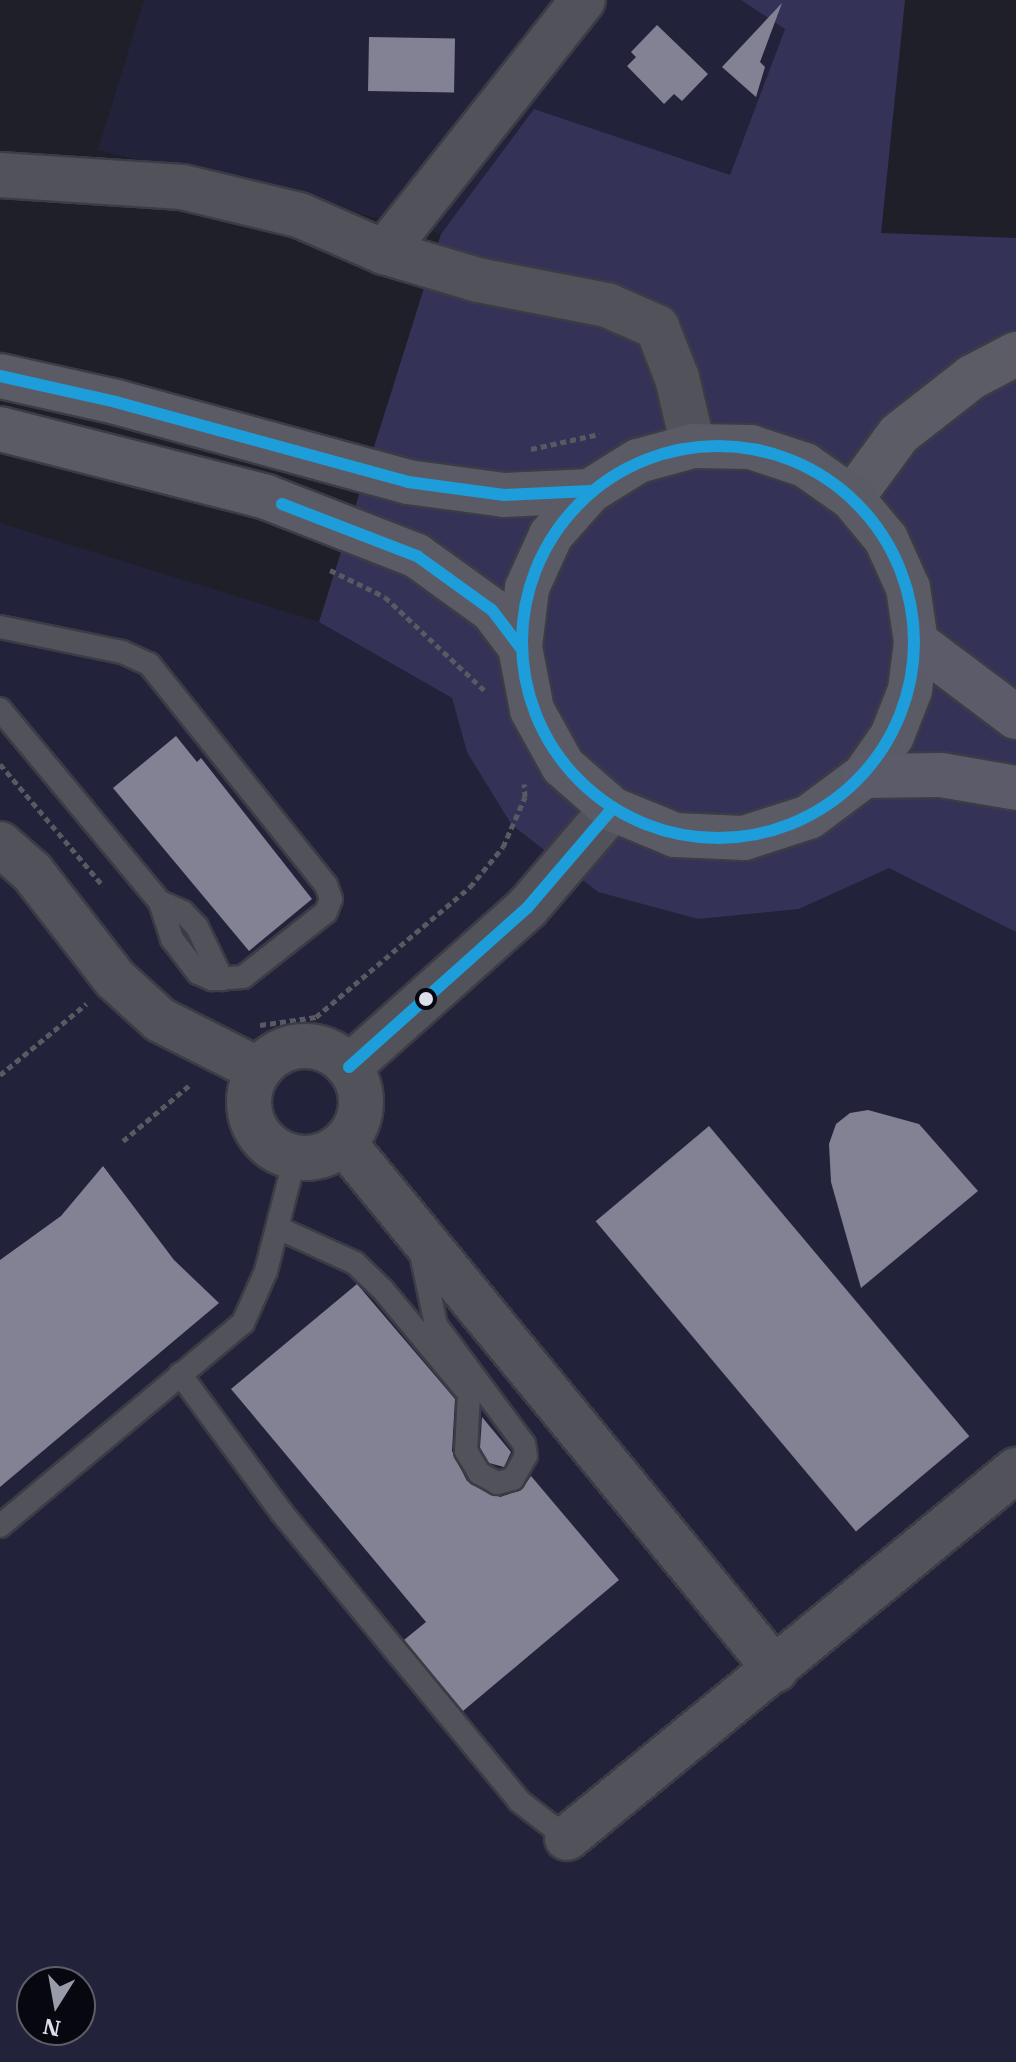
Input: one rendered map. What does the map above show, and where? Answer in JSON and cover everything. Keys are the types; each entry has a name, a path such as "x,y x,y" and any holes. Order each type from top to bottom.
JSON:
{"highway":[{"path":"916,642 1016,717"},
{"path":"864,776 941,775 1016,788"}],"main road":[{"path":"852,498 899,434 972,377 1016,354"},
{"path":"0,376 116,402 408,482 504,495 590,491"},
{"path":"0,429 266,497 417,556 492,610 520,647"},
{"path":"693,446 751,447 805,465 852,498 886,539 908,588 916,642 905,702 892,736 864,776 809,817 744,838 675,835 612,809 563,766 532,710 520,647 527,588 551,535 590,491 638,461 693,446"}],"street":[{"path":"384,252 583,0"},
{"path":"0,175 299,215 384,252 478,280 607,305 657,327 677,378 693,446"},
{"path":"349,1067 527,908 612,809"},
{"path":"0,844 32,872 115,979 160,1020 259,1070"},
{"path":"303,1045 320,1047 349,1067 358,1081 360,1114 344,1143 321,1155 295,1157 280,1152 257,1129 249,1099 259,1070 271,1057 303,1045"},
{"path":"344,1143 776,1670"},
{"path":"567,1838 776,1670 1016,1470"}],"lane":[{"path":"0,627 122,652 149,664 326,885 331,899 326,912 243,977 222,979 198,973 172,939 160,902 0,709"},
{"path":"0,1526 243,1323 278,1228 295,1157"},
{"path":"278,1228 355,1263 383,1290 469,1394 466,1451 479,1473 497,1483 513,1479 526,1456 524,1444 436,1325 417,1232"},
{"path":"180,1374 282,1513 519,1801 567,1838"}],"path":[{"path":"517,452 608,431"},
{"path":"319,564 385,597 453,666 496,699"},
{"path":"0,764 113,898"},
{"path":"250,1020 260,1025 316,1017 470,887 503,847 525,797 523,775"},
{"path":"0,1075 115,979"}],"shaded area":[{"path":"144,0 741,0 785,29 730,175 534,109 441,234 98,150"},
{"path":"741,0 905,0 881,233 1016,238 1016,932 889,868 799,909 698,919 598,892 511,824 467,752 452,698 319,622 441,234 534,109 730,175 785,29"},
{"path":"0,523 319,622 452,698 467,752 598,892 698,919 799,909 889,867 1016,932 1016,2062 0,2062"}],"building":[{"path":"782,3 760,62 765,67 756,97 722,67"},
{"path":"657,25 708,74 682,101 674,94 664,104 627,66 636,57 631,52"},
{"path":"369,37 455,39 454,92 368,91"},
{"path":"176,736 197,762 201,758 312,899 249,951 113,788"},
{"path":"868,1110 919,1124 978,1191 861,1288 831,1182 829,1144 836,1124 850,1113"},
{"path":"709,1126 969,1436 856,1531 596,1221"},
{"path":"103,1166 174,1260 219,1303 0,1487 0,1260 61,1216"},
{"path":"357,1284 455,1399 452,1451 467,1481 500,1497 521,1490 531,1476 619,1580 463,1711 404,1640 426,1622 231,1389"},
{"path":"482,1417 511,1452 504,1467 489,1463 480,1448"}],"transit line":[{"path":"0,376 116,402 408,482 504,495 590,491"},
{"path":"718,446 756,450 793,461 827,479 857,503 881,533 899,567 910,604 914,642 910,680 899,717 881,751 857,781 827,805 793,823 756,834 718,838 680,834 643,823 609,805 579,781 555,751 537,717 526,680 522,642 526,604 537,567 555,533 579,503 609,479 643,461 680,450 718,446"},
{"path":"282,504 417,556 492,610 520,647"},
{"path":"349,1067 527,908 612,809"}]}
